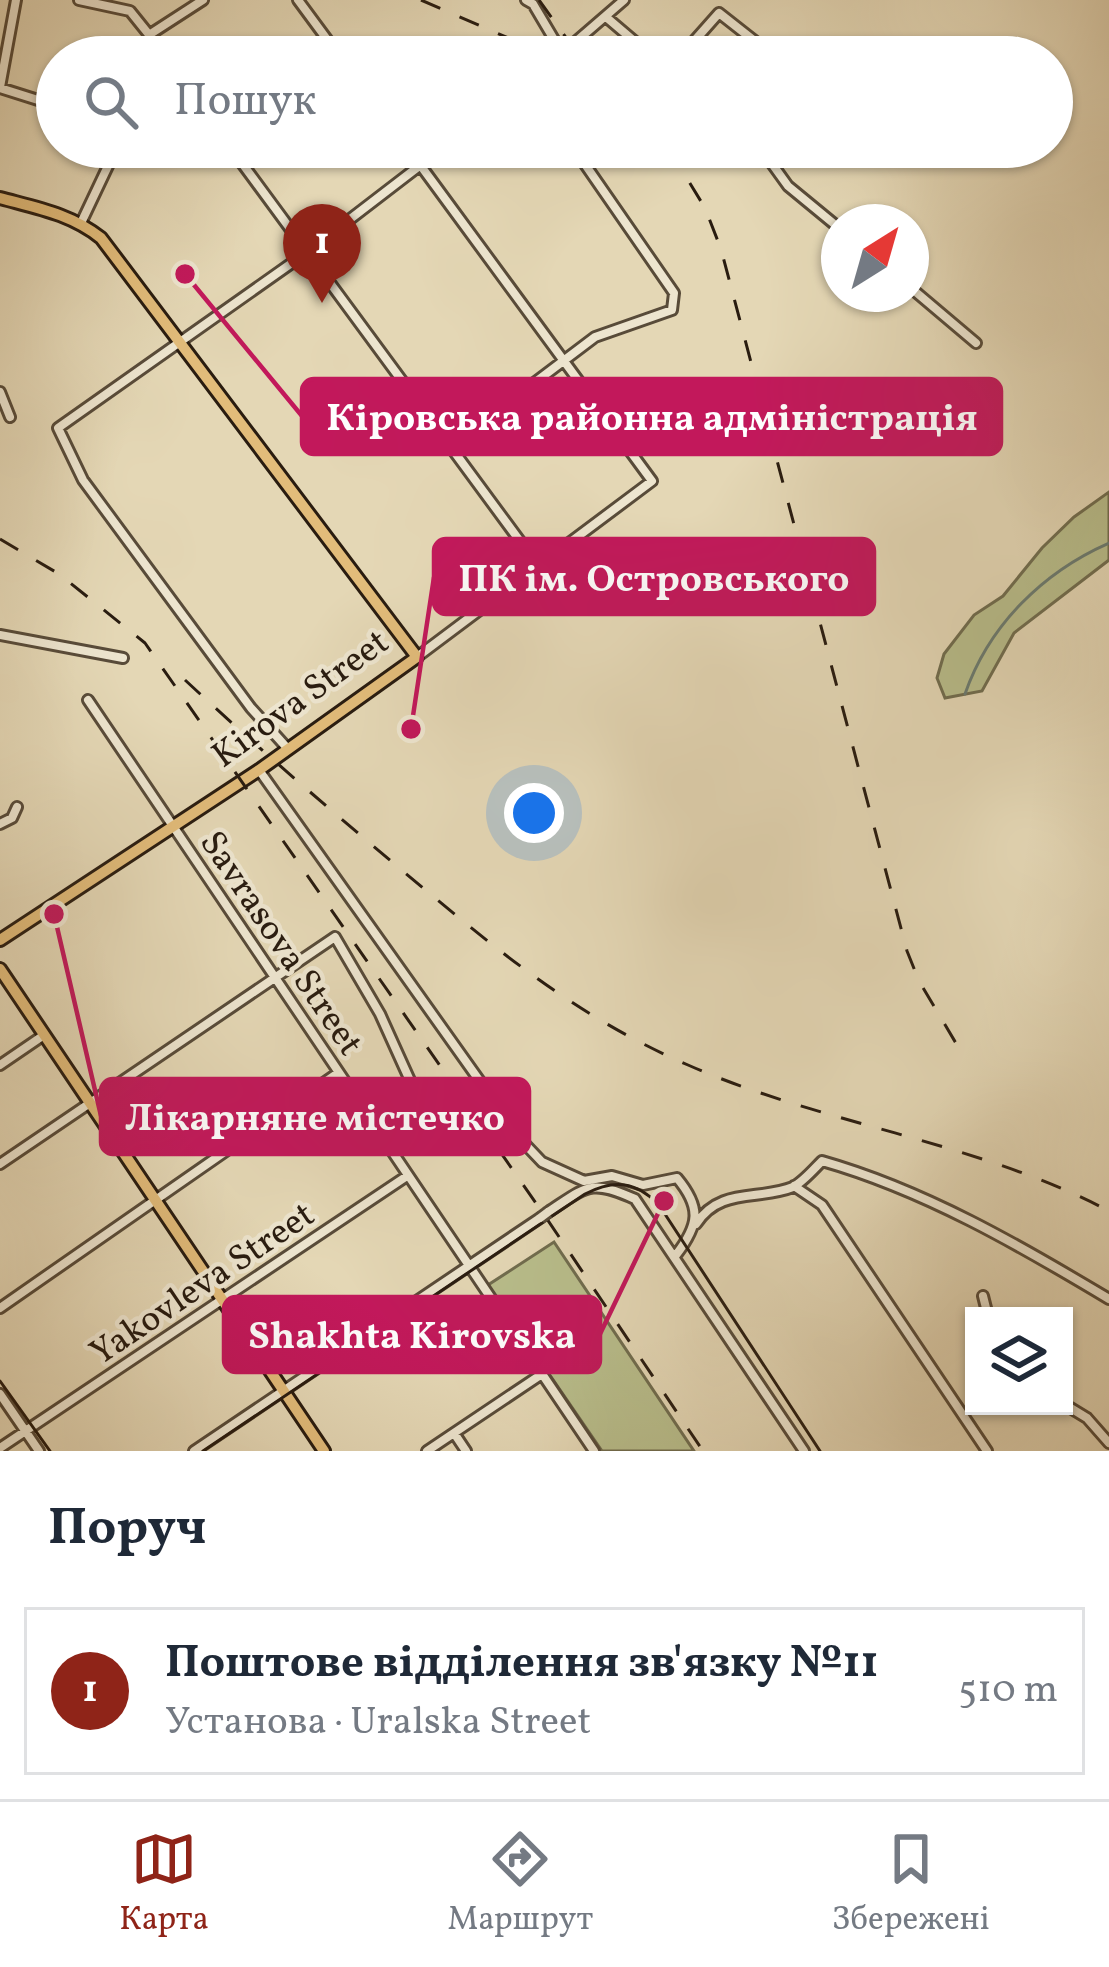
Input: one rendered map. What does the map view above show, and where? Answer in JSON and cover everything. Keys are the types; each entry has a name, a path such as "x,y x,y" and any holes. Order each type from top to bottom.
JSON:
{"main road":[{"name":"Kirova Street","path":"0,198 81,223 101,238 417,658 259,770 0,940"},
{"path":"0,969 324,1451"}],"street":[{"path":"16,0 0,88 36,99"},
{"path":"79,0 130,11 152,34 202,0"},
{"path":"298,0 325,36"},
{"path":"583,36 624,0"},
{"path":"530,1 549,36"},
{"path":"699,36 719,13 748,36"},
{"path":"606,17 628,36"},
{"path":"81,223 107,168"},
{"path":"245,168 539,567"},
{"path":"288,749 250,708 83,480 58,428 306,253 417,168"},
{"path":"417,658 652,481 423,168"},
{"path":"452,445 595,337 672,310 674,293 587,168"},
{"path":"775,168 788,186 821,213"},
{"path":"929,303 976,343"},
{"path":"0,392 10,417"},
{"path":"0,635 123,658"},
{"name":"Savrasova Street","path":"88,700 594,1451"},
{"path":"259,770 523,1142 542,1162 584,1181 612,1176 643,1185 677,1178 693,1197 695,1226"},
{"path":"0,824 12,818 17,807"},
{"path":"0,811 12,818"},
{"path":"0,1164 335,937 380,1014 431,1127"},
{"path":"0,1065 46,1035"},
{"path":"0,1308 338,1073"},
{"path":"676,1256 706,1209 737,1196 794,1186 822,1161 871,1175 1026,1250 1109,1299"},
{"name":"Yakovleva Street","path":"0,1448 406,1176"},
{"path":"194,1451 587,1186 609,1188 634,1199 804,1451"},
{"path":"794,1186 822,1205 987,1451"},
{"path":"982,1296 985,1307"},
{"path":"428,1451 542,1374"},
{"path":"0,1394 39,1451"},
{"path":"1073,1409 1109,1443"},
{"path":"454,1433 466,1451"}],"green space":[{"path":"1109,492 1109,560 1014,633 982,691 945,698 937,678 944,654 974,615 1003,596 1042,548"},
{"path":"554,1242 694,1451 602,1451 488,1285"}],"waterway":[{"path":"965,694 988,645 1021,604 1062,569 1109,543"}],"tram line":[{"path":"203,1451 585,1194 615,1185 642,1191 659,1205 820,1451"},
{"path":"0,1381 50,1451"}],"railway":[{"path":"421,0 504,36"},
{"path":"539,0 565,36"},
{"path":"681,168 705,208 721,249 907,951 919,981 963,1055"},
{"path":"0,539 59,574 145,643 703,1451"},
{"path":"185,680 472,928 609,1025 740,1086 1006,1167 1109,1211"}],"place":[{"name":"Кіровська районна адміністрація","path":"185,274"},
{"name":"Поштове відділення зв'язку №11","path":"322,303"},
{"name":"ПК ім. Островського","path":"411,729"},
{"name":"Лікарняне містечко","path":"54,914"},
{"name":"Shakhta Kirovska","path":"664,1201"}]}
